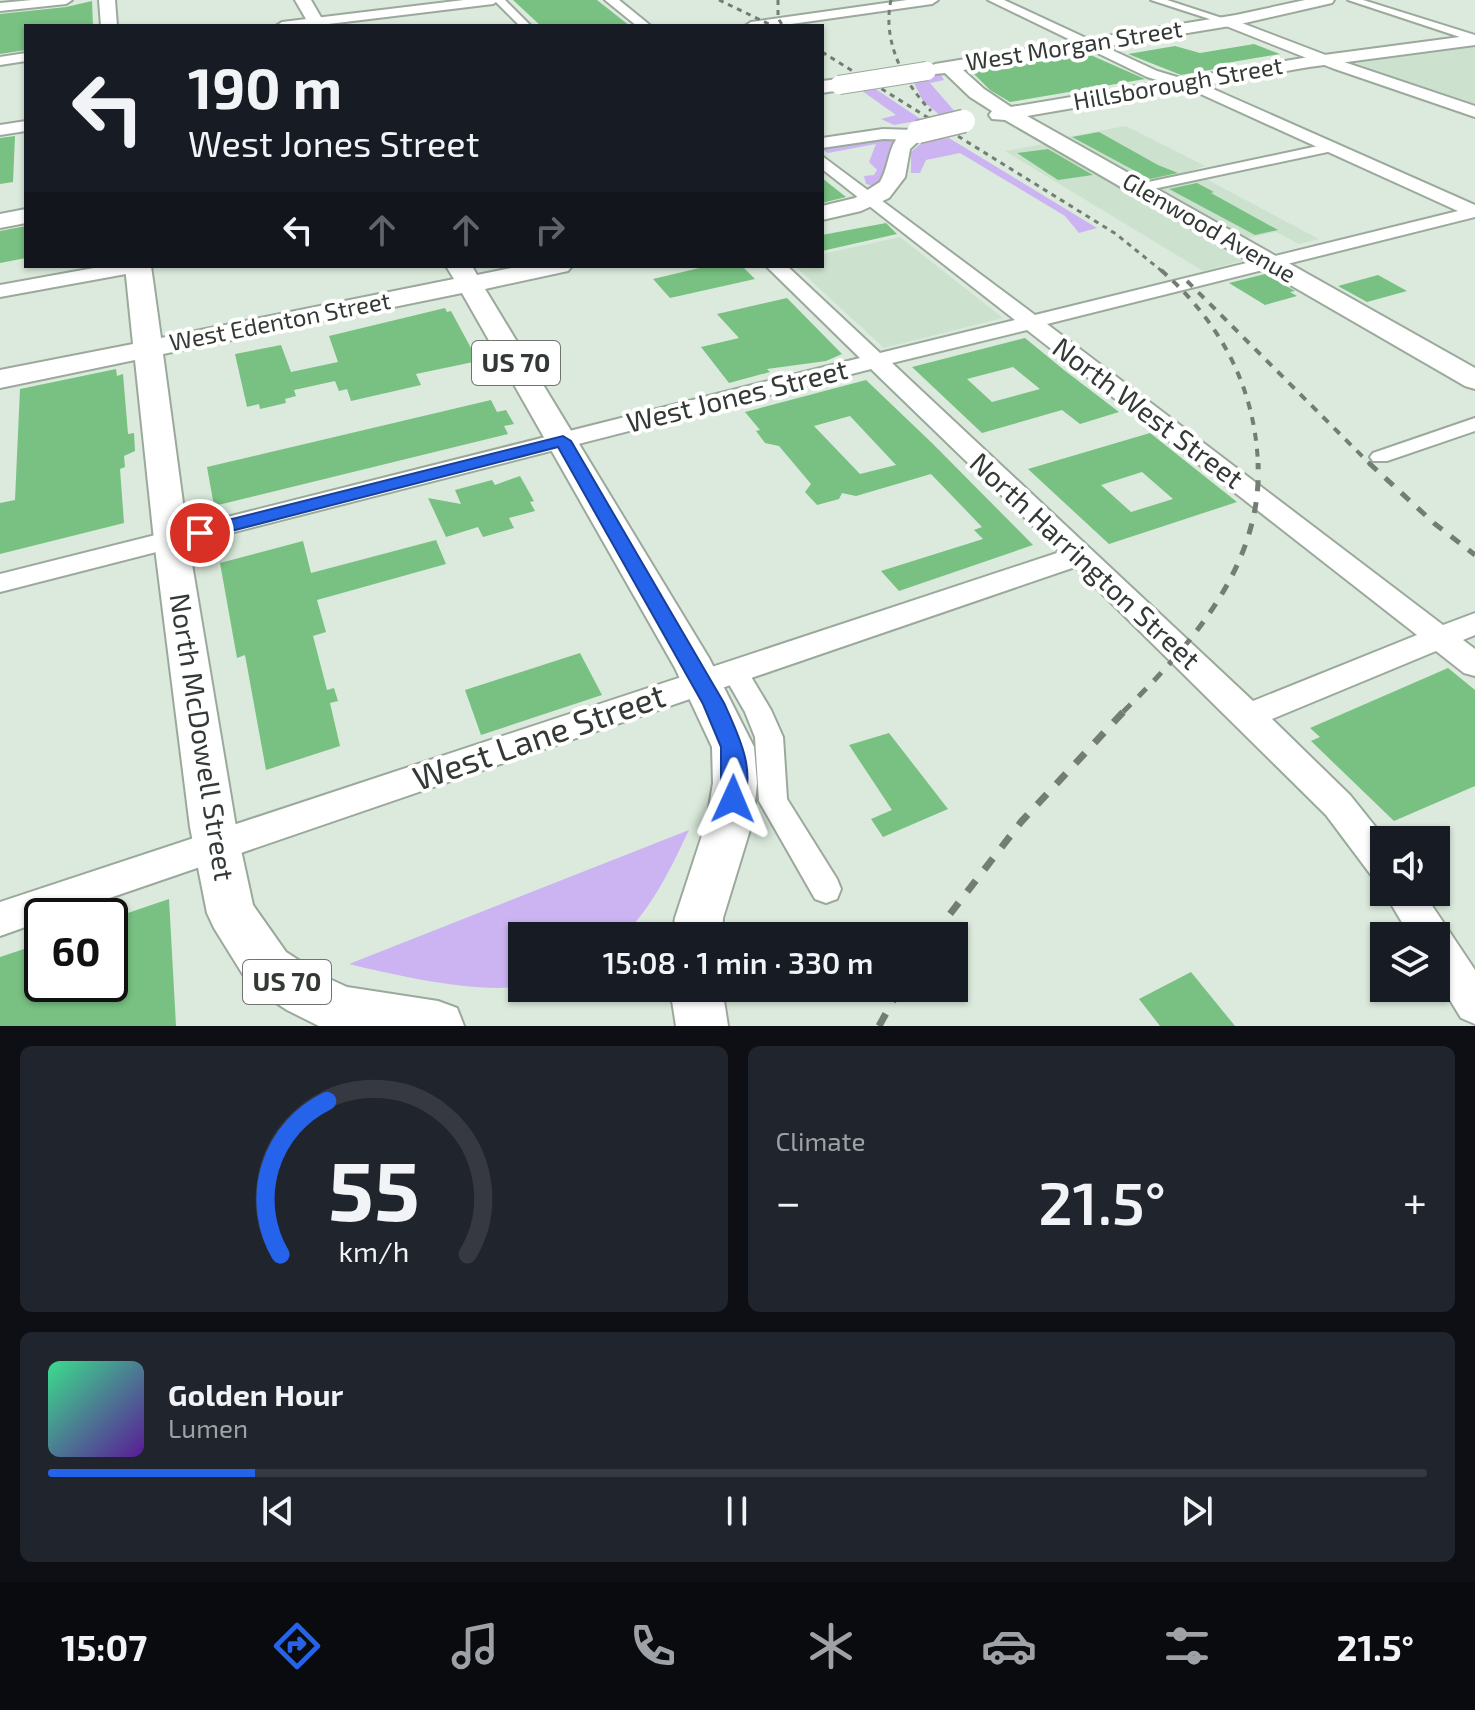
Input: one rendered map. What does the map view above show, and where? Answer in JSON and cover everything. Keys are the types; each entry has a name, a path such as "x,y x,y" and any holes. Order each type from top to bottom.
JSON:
{"main road":[{"path":"107,0 109,24"},
{"path":"303,0 317,24"},
{"name":"West Morgan Street","path":"831,86 1226,21 1326,0"},
{"path":"1226,21 1324,60 1475,112"},
{"name":"Hillsborough Street","path":"909,132 1181,83 1475,39"},
{"name":"Glenwood Avenue","path":"949,67 977,93 1007,113 1475,380"},
{"path":"824,213 856,206 892,181 899,149 909,132"},
{"path":"0,221 24,216"},
{"name":"North McDowell Street","path":"138,268 171,540 216,845 231,913 268,969 305,993 343,1011 438,1026"},
{"name":"West Edenton Street","path":"0,379 148,349 464,275 538,268"},
{"name":"US 70","path":"464,275 563,441 719,677 733,747 735,783 730,820 699,922"},
{"path":"698,1002 702,1026"}],"street":[{"path":"7,4 66,0"},
{"path":"317,24 418,4 496,0 524,24"},
{"path":"611,0 642,24"},
{"path":"765,24 932,0"},
{"path":"994,0 1085,45 1162,78 1199,88 1475,212"},
{"path":"1156,0 1226,21"},
{"path":"1353,0 1475,39"},
{"path":"0,61 24,57"},
{"path":"0,130 24,126"},
{"name":"Hillsborough Street","path":"824,143 909,132"},
{"path":"1139,188 1332,147"},
{"name":"North West Street","path":"824,163 1475,665"},
{"name":"West Jones Street","path":"0,583 1475,212"},
{"path":"0,291 127,268"},
{"name":"North Harrington Street","path":"778,268 1249,716 1338,805 1370,846"},
{"path":"1380,457 1475,424"},
{"name":"West Lane Street","path":"0,919 1078,556"},
{"path":"1249,716 1475,623"},
{"path":"719,677 758,710 769,737 773,801 826,889"},
{"path":"1450,965 1475,1005"}],"shaded area":[{"path":"1475,46 1475,107 1353,62 1428,50"},
{"path":"941,75 944,80 930,83 957,114 942,117 923,101 912,79"},
{"path":"871,86 922,120 894,125 881,119 896,115 858,88"},
{"path":"1126,126 1205,166 1191,171 1319,239 1299,244 1276,232 1248,238 1062,138"},
{"path":"894,136 901,139 882,188 866,184 864,176 874,175 877,170 869,162 876,144 828,153 824,149"},
{"path":"949,138 1097,228 1079,233 1065,216 960,153 926,160 920,173 911,173 911,152 924,141"},
{"path":"1044,144 1245,260 1203,271 1005,151"},
{"path":"900,237 1003,318 884,348 797,268 824,268 824,254"},
{"path":"689,830 668,872 635,922 508,922 508,988 412,978 349,964"}],"building":[{"path":"513,0 597,0 627,24 539,24"},
{"path":"92,1 93,24 24,24 24,50 0,54 0,14"},
{"path":"1254,44 1280,54 1226,63 1232,66 1181,75 1128,54 1175,46 1200,53"},
{"path":"1086,53 1145,79 1010,102 990,90 972,72"},
{"path":"1099,132 1178,173 1150,179 1072,137"},
{"path":"15,136 13,182 0,184 0,138"},
{"path":"1048,149 1093,175 1058,180 1017,153"},
{"path":"824,180 846,197 824,202"},
{"path":"1197,183 1278,230 1255,235 1169,189"},
{"path":"886,223 897,234 824,251 824,235"},
{"path":"24,226 24,258 0,263 0,231"},
{"path":"700,268 744,268 755,279 670,298 653,279"},
{"path":"1265,274 1295,291 1290,292 1297,296 1265,305 1229,283"},
{"path":"1378,275 1407,291 1367,302 1338,286"},
{"path":"787,298 842,354 826,361 767,369 770,372 729,383 701,347 739,338 717,314"},
{"path":"445,308 447,312 451,311 478,361 416,374 421,385 351,401 347,389 339,391 335,381 294,390 296,396 285,399 286,403 260,409 259,404 247,407 235,354 281,345 291,372 338,362 329,336"},
{"path":"1025,338 1119,412 1080,424 1062,410 982,433 912,367","holes":["1013,367 1040,389 992,402 967,379"]},
{"path":"116,369 117,376 123,374 128,434 134,433 135,451 124,456 125,467 120,469 124,523 0,554 0,503 15,500 20,389"},
{"path":"866,380 1033,545 899,591 881,571 983,539 974,530 982,527 931,474 856,496 842,493 839,499 817,505 805,492 811,484 779,446 765,443 756,431 760,430 745,412","holes":["850,416 896,465 860,474 814,426"]},
{"path":"491,400 497,412 506,410 514,424 504,426 508,434 214,506 207,467"},
{"path":"1150,433 1237,502 1109,544 1028,469","holes":["1142,472 1173,499 1131,512 1101,485"]},
{"path":"520,476 534,501 530,502 535,511 509,518 514,528 483,537 478,527 446,537 428,498 461,504 455,490 492,480 495,485"},
{"path":"436,540 446,564 317,600 326,632 313,636 327,690 334,688 338,701 330,703 340,746 266,770 245,655 237,658 220,563 303,541 311,573"},
{"path":"580,653 602,695 481,735 465,690"},
{"path":"1448,668 1475,690 1475,786 1394,821 1311,741 1320,737 1310,728"},
{"path":"889,733 948,809 883,837 871,819 892,810 849,745"},
{"path":"169,899 176,1026 0,1026 0,957 24,949 24,1002 128,1002 128,913"},
{"path":"1191,972 1235,1026 1160,1026 1139,999"}],"railway":[{"path":"719,0 769,24"},
{"path":"778,0 778,18 782,24"},
{"path":"891,0 890,30 897,60 912,87 931,111"},
{"path":"824,53 1116,234 1163,272"},
{"path":"1161,270 1201,311 1230,357 1250,409 1258,464"},
{"path":"1187,281 1369,463"},
{"path":"1369,463 1435,524 1475,555"},
{"path":"1125,710 1173,660 1218,601 1248,536 1256,500 1258,464"},
{"path":"944,922 1021,822 1125,710"},
{"path":"879,1026 892,1002"}],"route":[{"path":"200,533 563,441 713,703 733,747 733,799"}]}
